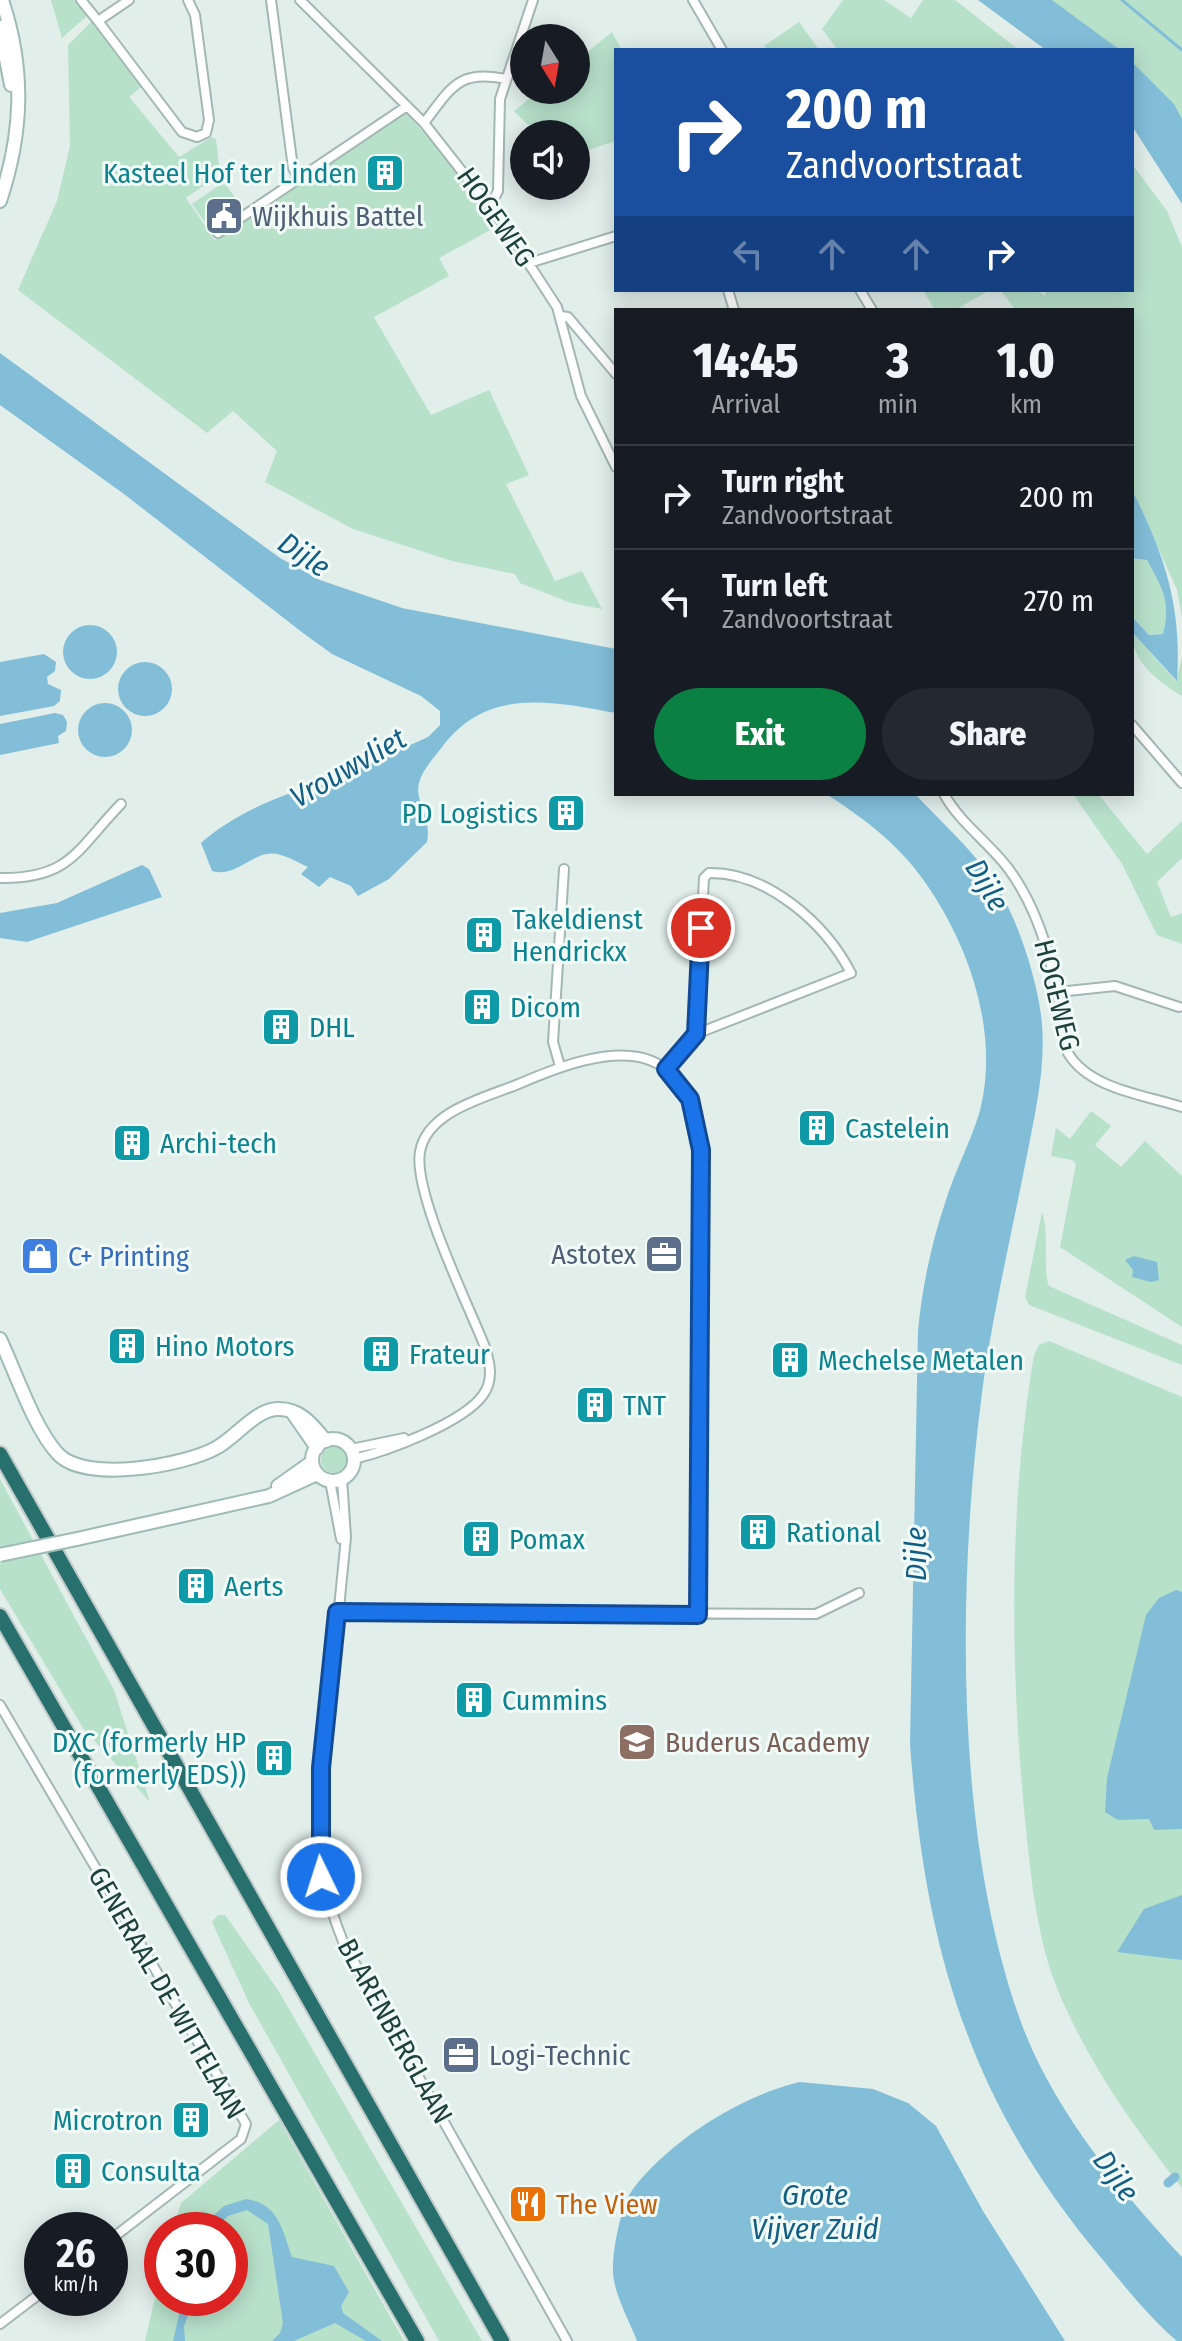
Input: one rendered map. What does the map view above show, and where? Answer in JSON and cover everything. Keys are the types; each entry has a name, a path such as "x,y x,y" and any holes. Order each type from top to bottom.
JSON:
{"highway":[{"path":"0,1454 502,2341"},
{"path":"0,1616 417,2341"}],"street":[{"path":"0,201 17,140 20,97 16,46 2,0"},
{"path":"81,0 182,132 189,137 202,136 209,127 209,120 195,15 188,0"},
{"path":"98,21 129,0"},
{"path":"271,0 293,168 299,179"},
{"name":"HOGEWEG","path":"300,0 424,123 490,206 529,263 561,316 581,396 614,463"},
{"path":"490,206 498,191 500,99 533,0"},
{"path":"693,0 721,48"},
{"path":"0,27 11,76 10,164"},
{"path":"424,123 445,94 465,78 477,75 506,79"},
{"path":"218,233 407,106"},
{"path":"529,263 614,237"},
{"name":"HOGEWEG","path":"561,316 568,317 614,372"},
{"path":"1134,727 1182,783"},
{"name":"HOGEWEG","path":"946,796 1008,869 1037,920 1058,992 1068,1053 1082,1072 1182,1107"},
{"path":"0,878 23,878 63,867 121,804"},
{"path":"560,1066 553,1042 564,869"},
{"path":"666,1069 696,1034 851,973 841,954 820,929 788,901 730,873 709,873 704,878 696,1034"},
{"path":"1058,992 1115,986 1179,1007"},
{"path":"353,1454 409,1438 449,1421 475,1404 489,1381 490,1365 418,1170 422,1143 433,1126 451,1114 560,1066 595,1056 627,1054 646,1059 666,1069 690,1099 701,1150 698,1615"},
{"path":"0,1339 56,1452 86,1470 196,1457 226,1443 268,1411 292,1412 307,1419 321,1444 315,1468 250,1500 0,1555"},
{"path":"321,1444 337,1440 353,1454"},
{"path":"315,1468 336,1480 351,1471 353,1454"},
{"name":"BLARENBERGLAAN","path":"336,1480 343,1552 319,1811 318,1853 325,1900 344,1944 567,2341"},
{"path":"337,1612 816,1614 859,1593"},
{"name":"GENERAAL DE WITTELAAN","path":"0,1705 246,2124 241,2139 128,2226"},
{"path":"0,2324 24,2306"}],"green space":[{"path":"51,0 74,0 88,15 62,38"},
{"path":"843,0 884,0 911,18 923,0 955,0 1016,48 836,48 822,29"},
{"path":"1051,0 1182,0 1182,123 1134,67 1134,48 1114,48"},
{"path":"94,19 145,84 129,97 179,157 212,137 216,139 220,174 186,198 215,240 406,113 448,160 496,227 439,258 449,276 374,317 431,415 489,390 529,475 506,484 555,581 582,571 602,609 571,603 520,583 515,574 452,561 353,529 265,482 277,451 233,411 207,433 18,290 57,201 70,146 68,45"},
{"path":"799,22 818,48 766,48 764,46"},
{"path":"612,32 621,48 614,48 614,142 590,149 590,120 523,120 514,111 523,104 590,104 590,50"},
{"path":"1134,167 1167,211 1182,247 1182,618 1177,590 1134,494 1134,308 1014,308 1002,292 1040,292 1045,296 1046,292 1134,292"},
{"path":"224,182 236,199 204,221 192,204"},
{"path":"924,292 986,292 958,308 934,308"},
{"path":"1134,558 1147,560 1166,604 1163,634 1149,635 1134,619"},
{"path":"1134,634 1176,681 1182,657 1182,696 1148,670 1136,653"},
{"path":"1074,796 1100,796 1147,854 1182,821 1182,858 1157,882 1171,917 1182,913 1182,944 1157,935 1122,864"},
{"path":"1091,1111 1111,1126 1095,1145 1121,1167 1145,1141 1182,1176 1182,1327 1060,1247 1076,1164 1072,1160 1051,1156 1056,1128 1070,1139"},
{"path":"1042,1212 1049,1286 1182,1345 1182,1365 1029,1305 1025,1297"},
{"path":"1049,1341 1182,1397 1182,2188 1128,2116 1069,2016 1043,1945 1034,1900 1019,1752 1014,1582 1020,1468 1034,1355 1039,1345"},
{"path":"334,1447 343,1451 347,1460 343,1469 334,1473 325,1469 321,1460 325,1451"},
{"path":"0,1479 114,1690 150,1802 83,1728 0,1589"},
{"path":"218,1915 225,1915 278,1990 482,2341 439,2341 249,2003 212,1922"},
{"path":"279,2120 404,2341 145,2341 151,2316 248,2316 248,2212 178,2212 181,2203"}],"water":[{"path":"978,0 1052,0 1117,48 1043,48"},
{"path":"1134,64 1174,104 1182,119 1182,204 1134,129"},
{"path":"0,353 280,558 320,580 402,608 614,649 614,713 568,705 522,703 479,715 460,728 429,764 419,783 419,796 427,824 427,842 389,879 358,896 351,886 330,877 319,887 301,874 308,867 277,854 259,856 227,871 212,871 201,843 212,834 274,799 320,786 428,737 440,725 440,711 421,696 332,654 124,494 0,405"},
{"path":"1134,494 1154,537 1169,582 1177,629 1177,681 1134,634 1134,619 1149,635 1163,634 1166,604 1147,560 1134,558"},
{"path":"90,625 109,633 117,652 109,671 90,679 71,671 63,652 71,633"},
{"path":"44,654 56,662 55,671 47,677 48,684 61,690 60,701 54,706 0,716 0,662"},
{"path":"145,662 164,670 172,689 164,708 145,716 126,708 118,689 126,670"},
{"path":"105,703 124,711 132,730 124,749 105,757 86,749 78,730 86,711"},
{"path":"55,713 63,715 67,722 66,731 58,736 59,743 0,755 0,724"},
{"name":"Dijle","path":"829,796 917,796 967,847 994,882 1017,928 1035,982 1043,1050 1040,1085 985,1371 969,1530 967,1701 972,1787 983,1870 999,1950 1022,2025 1052,2089 1091,2148 1135,2205 1182,2257 1182,2341 1177,2341 1157,2322 1103,2260 1057,2201 1018,2141 987,2081 962,2019 942,1955 917,1818 910,1744 918,1331 936,1232 979,1114 985,1084 986,1053 976,990 954,931 939,904 902,854"},
{"path":"142,865 149,869 162,897 27,942 0,938 0,913 57,903"},
{"path":"1134,1256 1157,1262 1159,1280 1151,1282 1132,1277 1133,1270 1125,1260"},
{"path":"1176,1590 1182,1592 1182,1829 1154,1830 1149,1819 1118,1820 1105,1812 1107,1778 1146,1615 1159,1598"},
{"path":"1182,1895 1182,1960 1117,1952 1144,1909"},
{"name":"Grote Vijver Zuid","path":"800,2082 873,2089 908,2103 936,2126 983,2211 1065,2341 637,2341 619,2298 613,2272 618,2229 633,2189 666,2154 708,2122 754,2097"},
{"path":"246,2199 266,2206 278,2219 292,2257 334,2266 349,2292 341,2306 343,2313 382,2341 366,2341 335,2323 294,2341 272,2341 280,2333 283,2323 268,2224 247,2210 218,2212 224,2206"},
{"path":"179,2316 188,2316 184,2326 185,2341 173,2341"}],"waterway":[{"path":"1122,0 1182,50"},
{"path":"1168,2183 1175,2177"}],"place":[{"name":"Kasteel Hof ter Linden","path":"385,173"},
{"name":"Wijkhuis Battel","path":"224,216"},
{"name":"PD Logistics","path":"566,813"},
{"name":"Takeldienst Hendrickx","path":"484,935"},
{"name":"Dicom","path":"482,1007"},
{"name":"DHL","path":"281,1027"},
{"name":"Castelein","path":"817,1128"},
{"name":"Archi-tech","path":"132,1143"},
{"name":"Astotex","path":"664,1254"},
{"name":"C+ Printing","path":"40,1256"},
{"name":"Hino Motors","path":"127,1346"},
{"name":"Frateur","path":"381,1354"},
{"name":"Mechelse Metalen","path":"790,1360"},
{"name":"TNT","path":"595,1405"},
{"name":"Rational","path":"758,1532"},
{"name":"Pomax","path":"481,1539"},
{"name":"Aerts","path":"196,1586"},
{"name":"Cummins","path":"474,1700"},
{"name":"Buderus Academy","path":"637,1742"},
{"name":"DXC (formerly HP (formerly EDS))","path":"274,1758"},
{"name":"Logi-Technic","path":"461,2055"},
{"name":"Microtron","path":"191,2120"},
{"name":"Consulta","path":"73,2171"},
{"name":"The View","path":"528,2204"}],"route":[{"path":"321,1877 318,1853 321,1768 337,1612 698,1615 701,1150 690,1099 666,1069 696,1034 694,1017 701,928"}],"water label":[{"name":"Vrouwvliet","path":"348,768"}]}
